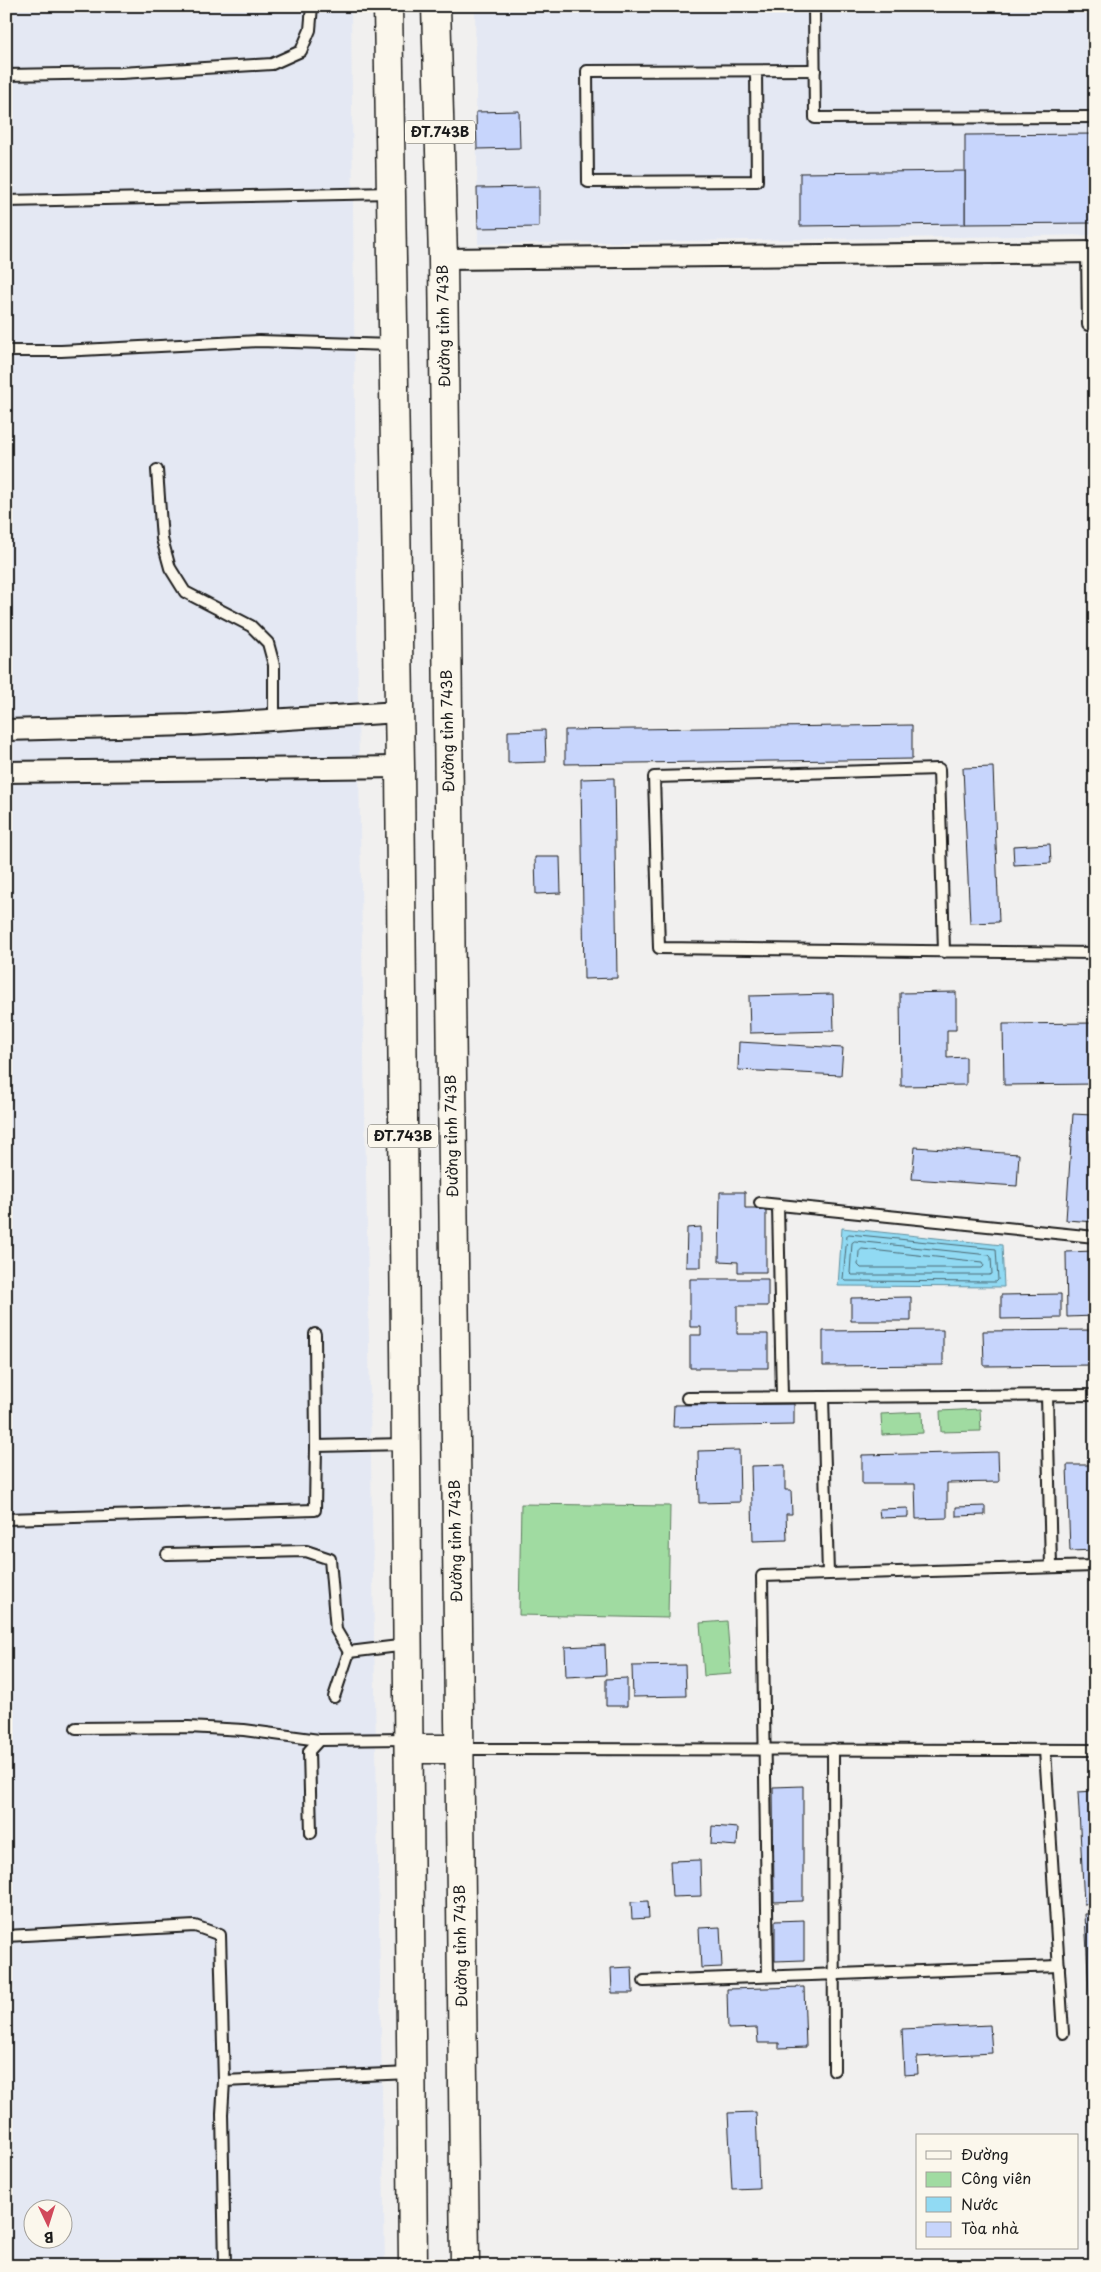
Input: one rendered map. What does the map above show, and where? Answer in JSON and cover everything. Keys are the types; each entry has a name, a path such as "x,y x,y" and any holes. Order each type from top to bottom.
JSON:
{"main road":[{"name":"ĐT.743B","path":"388,6 400,767 413,2266"},
{"name":"Đường tỉnh 743B","path":"436,6 443,258 465,2266"},
{"path":"409,1744 458,1749"}],"street":[{"path":"443,258 1091,252"},
{"path":"6,730 190,725 399,712"},
{"path":"6,772 400,767"}],"lane":[{"path":"6,75 121,73 272,64 302,51 310,30 312,6"},
{"path":"814,6 815,118 1095,117"},
{"path":"756,71 757,181 588,182 587,72 814,70"},
{"path":"6,201 392,193"},
{"path":"1088,325 1091,252"},
{"path":"6,351 61,351 259,341 393,345"},
{"path":"157,470 162,539 170,568 185,592 251,626 268,643 274,665 274,720"},
{"path":"944,952 939,769 654,777 658,948 944,952 1095,953"},
{"path":"760,1203 1095,1238"},
{"path":"778,1205 782,1397"},
{"path":"6,1519 315,1510 315,1334"},
{"path":"1047,1395 1051,1567"},
{"path":"687,1398 1095,1395"},
{"path":"823,1397 828,1574"},
{"path":"316,1446 406,1444"},
{"path":"167,1554 306,1552 330,1559 336,1630 349,1652 334,1697"},
{"path":"768,1976 762,1576 1095,1566"},
{"path":"349,1652 408,1644"},
{"path":"76,1728 188,1727 244,1730 319,1740 409,1744"},
{"path":"311,1833 309,1751 319,1740"},
{"path":"458,1749 1095,1750"},
{"path":"833,1749 834,2070"},
{"path":"1045,1750 1063,2033"},
{"path":"6,1936 195,1926 220,1935 224,2081 222,2114 225,2266"},
{"path":"644,1981 1059,1966"},
{"path":"224,2081 411,2073"}],"shaded area":[{"path":"6,6 351,6 358,710 385,2266 6,2266"},
{"path":"475,6 1095,6 1095,235 478,244"}],"green space":[{"path":"980,1409 981,1431 941,1432 940,1411"},
{"path":"922,1412 923,1433 882,1435 881,1414"},
{"path":"521,1504 670,1506 668,1618 519,1615"},
{"path":"727,1621 731,1674 704,1676 700,1623"}],"water":[{"path":"842,1228 1002,1245 1004,1287 838,1286"}],"building":[{"path":"519,111 520,148 477,149 476,112"},
{"path":"1095,134 1095,223 965,224 965,135"},
{"path":"965,171 965,224 800,226 800,173"},
{"path":"539,187 539,227 478,228 477,188"},
{"path":"912,725 912,759 565,764 565,730"},
{"path":"545,730 546,762 508,763 508,731"},
{"path":"993,767 999,922 970,923 963,768"},
{"path":"614,778 617,978 584,979 581,779"},
{"path":"1050,844 1051,863 1014,865 1013,846"},
{"path":"535,857 560,857 561,893 536,894"},
{"path":"956,992 956,1030 947,1030 947,1058 966,1057 966,1085 901,1086 900,993"},
{"path":"833,994 834,1031 750,1033 749,996"},
{"path":"1095,1023 1095,1084 1004,1085 1003,1024"},
{"path":"739,1042 843,1048 841,1075 738,1070"},
{"path":"1073,1114 1092,1115 1089,1147 1095,1147 1095,1222 1066,1220"},
{"path":"915,1147 1019,1154 1017,1186 912,1179"},
{"path":"720,1192 745,1192 745,1208 766,1208 766,1272 738,1272 738,1262 719,1261"},
{"path":"701,1227 701,1267 686,1267 687,1228"},
{"path":"1095,1251 1095,1316 1067,1317 1066,1252"},
{"path":"690,1279 768,1279 768,1306 737,1306 737,1334 768,1334 768,1368 690,1368 690,1335 701,1335 701,1327 690,1327"},
{"path":"1061,1294 1061,1318 1001,1319 1001,1295"},
{"path":"911,1297 911,1321 851,1321 851,1298"},
{"path":"943,1330 943,1365 823,1366 823,1331"},
{"path":"1095,1330 1095,1365 984,1366 983,1331"},
{"path":"794,1404 794,1425 673,1427 674,1405"},
{"path":"739,1450 740,1502 699,1503 698,1451"},
{"path":"998,1452 999,1482 947,1483 947,1518 916,1519 915,1484 862,1484 862,1455"},
{"path":"785,1465 785,1490 791,1490 792,1514 786,1514 787,1540 753,1541 751,1466"},
{"path":"1067,1465 1095,1465 1095,1550 1070,1551"},
{"path":"985,1506 985,1515 956,1516 956,1507"},
{"path":"908,1508 908,1517 880,1518 879,1509"},
{"path":"605,1645 606,1675 566,1677 565,1647"},
{"path":"685,1665 686,1696 633,1697 632,1666"},
{"path":"627,1678 627,1706 606,1706 606,1679"},
{"path":"803,1786 803,1901 774,1902 773,1787"},
{"path":"1095,1791 1095,1903 1084,1904 1078,1792"},
{"path":"712,1826 738,1828 737,1846 711,1844"},
{"path":"700,1860 701,1896 672,1897 670,1861"},
{"path":"648,1901 649,1918 632,1919 631,1902"},
{"path":"1085,1914 1095,1914 1095,2030 1091,2030"},
{"path":"804,1920 804,1960 775,1961 775,1921"},
{"path":"720,1927 722,1967 701,1968 699,1928"},
{"path":"632,1967 633,1993 612,1993 611,1968"},
{"path":"804,1987 806,2047 779,2048 779,2043 758,2043 757,2028 728,2029 727,1989"},
{"path":"990,2025 992,2053 917,2057 918,2074 904,2075 902,2029"},
{"path":"756,2112 759,2188 732,2189 728,2113"}]}
